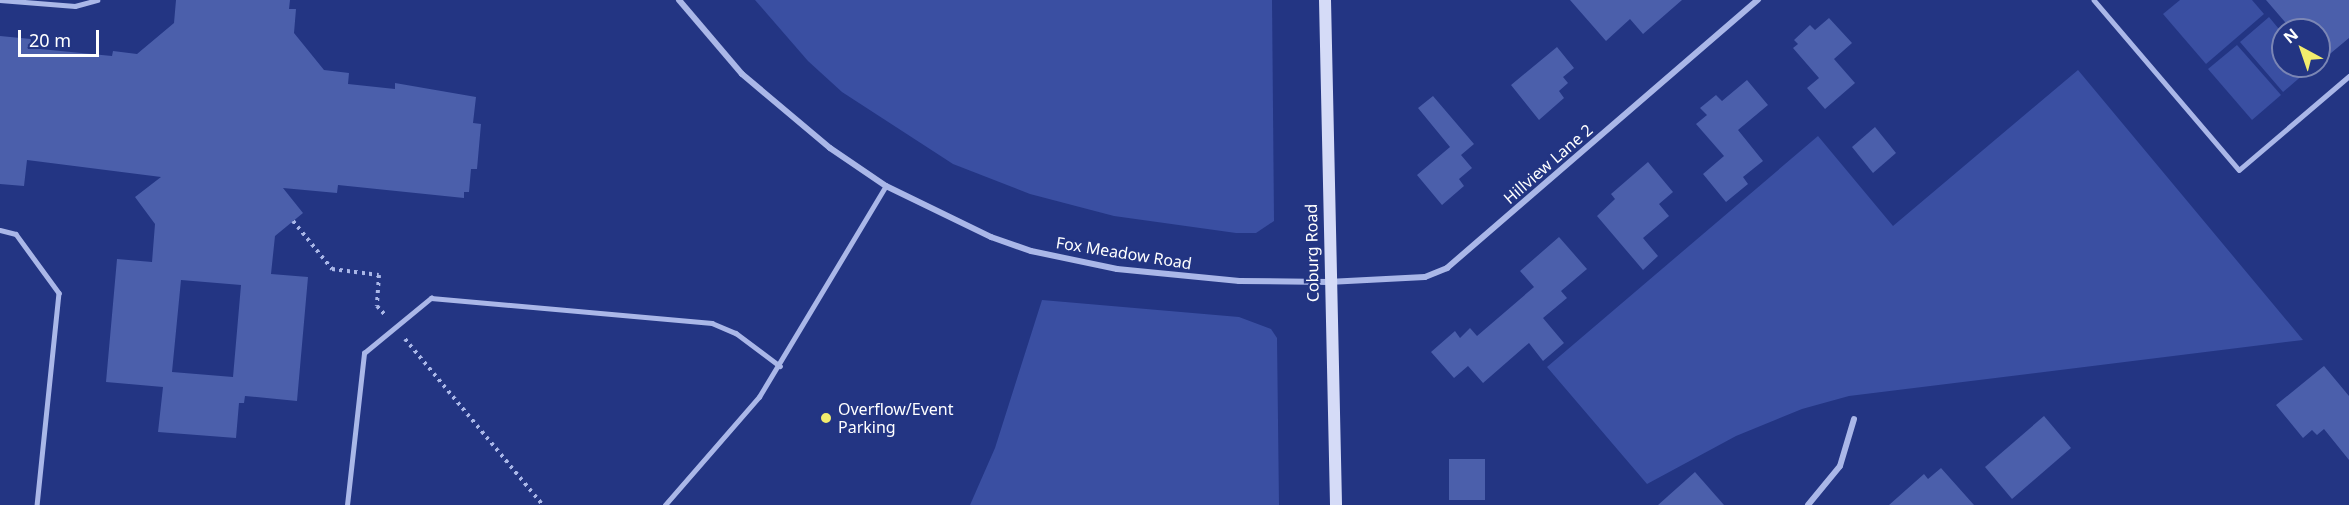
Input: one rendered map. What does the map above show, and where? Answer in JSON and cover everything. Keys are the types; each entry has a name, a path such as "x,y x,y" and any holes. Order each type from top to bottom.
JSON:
{"main road":[{"name":"Coburg Road","path":"1325,0 1328,282 1336,505"}],"street":[{"name":"Fox Meadow Road","path":"679,0 762,94 830,148 886,186 991,237 1083,263 1171,276 1328,282"},
{"name":"Hillview Lane 2","path":"1328,282 1425,278 1447,268 1758,0"},
{"path":"1808,505 1840,466 1854,419"}],"lane":[{"path":"0,0 75,6 97,0"},
{"path":"2094,0 2239,170 2349,76"},
{"path":"665,505 734,429 780,366 886,186"},
{"path":"0,230 16,234 59,293 37,505"},
{"path":"347,505 362,358 394,326 426,301 436,297 643,314 720,325 780,366"}],"path":[{"path":"293,221 332,270 379,275 377,306 543,505"}],"shaded area":[{"path":"755,0 1272,0 1274,221 1256,233 1236,233 1114,216 1030,194 953,164 842,92 808,61"},
{"path":"2180,0 2252,0 2264,14 2206,64 2163,14"},
{"path":"2269,17 2271,19 2271,78 2299,78 2283,92 2240,42"},
{"path":"2237,45 2281,95 2252,120 2208,69"},
{"path":"2078,70 2303,340 1849,396 1802,409 1736,436 1647,484 1547,367 1818,136 1893,226"},
{"path":"1042,300 1239,317 1271,329 1277,338 1279,505 970,505 995,448"}],"building":[{"path":"176,0 290,0 289,9 296,9 294,33 324,70 349,73 348,84 395,89 395,83 476,97 473,123 481,124 477,169 471,169 469,192 464,192 464,198 338,185 337,193 283,188 303,213 275,236 271,274 308,277 297,401 245,396 244,403 239,403 236,438 158,432 163,387 106,382 117,259 152,262 155,224 135,197 161,177 27,160 24,186 0,184 0,36 31,39 30,48 112,56 113,51 137,54 174,23","holes":["181,280 241,285 233,377 172,372"]},
{"path":"1570,0 1682,0 1643,34 1630,19 1606,41"},
{"path":"2266,0 2349,0 2349,38 2331,53 2331,18 2282,18"},
{"path":"1829,18 1852,43 1834,59 1855,83 1825,109 1807,88 1819,78 1793,48 1798,44 1794,40 1810,25 1815,30"},
{"path":"1557,47 1574,68 1563,77 1568,83 1559,91 1564,98 1539,120 1511,85"},
{"path":"1747,80 1768,105 1738,130 1763,161 1743,177 1748,184 1726,202 1703,174 1724,156 1696,124 1707,115 1700,108 1716,95 1722,101"},
{"path":"1433,96 1474,144 1461,155 1472,168 1459,179 1464,186 1442,205 1417,175 1450,147 1418,108"},
{"path":"1875,127 1896,153 1873,173 1852,147"},
{"path":"1648,162 1673,192 1659,204 1669,216 1643,238 1658,256 1643,270 1597,216 1615,199 1611,194"},
{"path":"1559,237 1587,269 1561,291 1567,298 1543,318 1564,343 1543,361 1529,343 1483,383 1468,366 1454,378 1431,352 1455,331 1460,338 1470,328 1477,336 1534,287 1520,271"},
{"path":"2324,366 2349,396 2349,460 2324,429 2317,435 2312,430 2303,438 2276,405"},
{"path":"2044,416 2071,448 2012,499 1985,467"},
{"path":"1449,459 1485,459 1485,500 1449,500"},
{"path":"1941,468 1974,505 1889,505 1924,474 1928,479"},
{"path":"1695,472 1724,505 1658,505"}],"place":[{"name":"Overflow/Event Parking","path":"826,418"}]}
